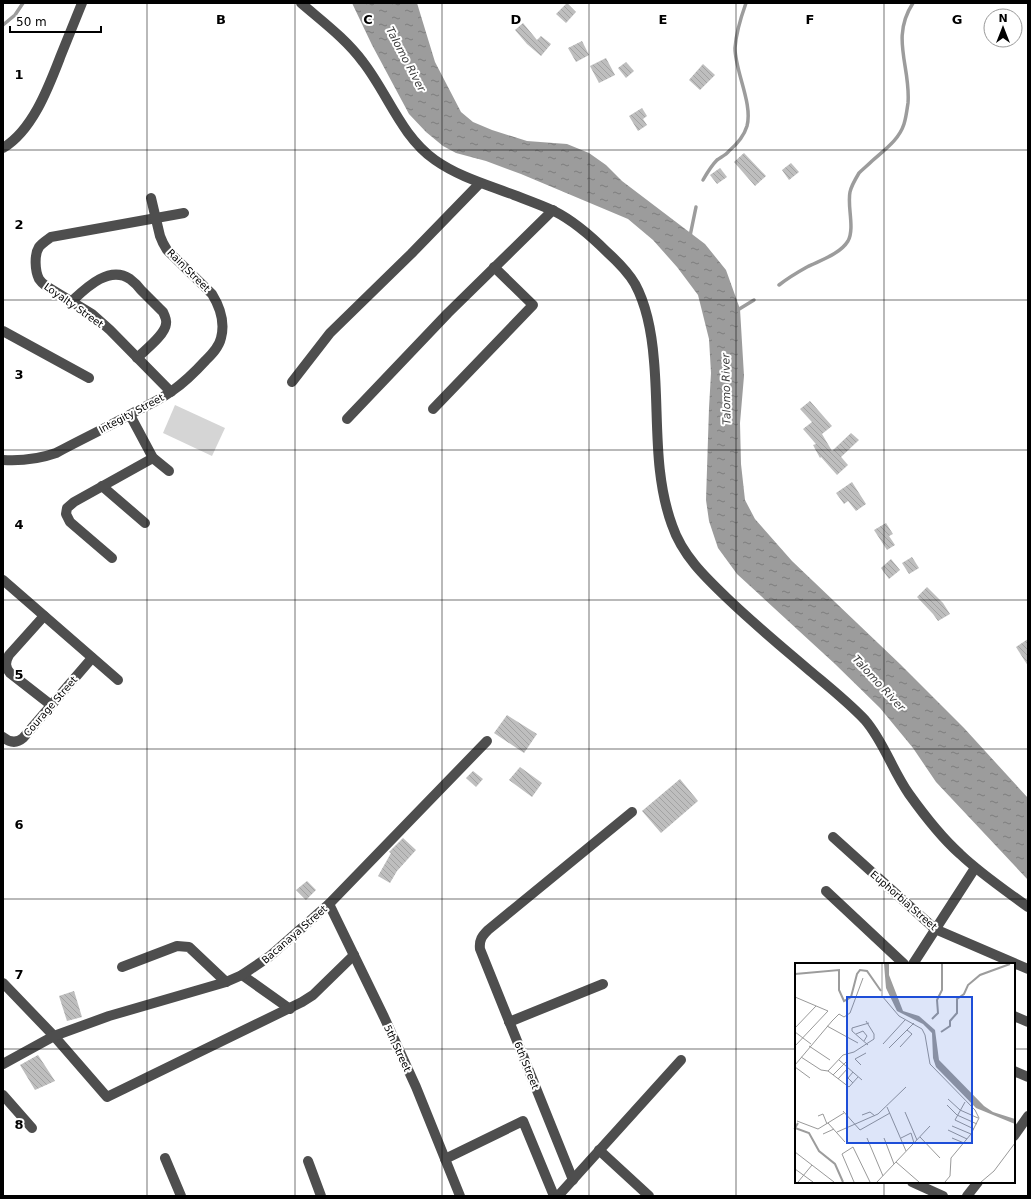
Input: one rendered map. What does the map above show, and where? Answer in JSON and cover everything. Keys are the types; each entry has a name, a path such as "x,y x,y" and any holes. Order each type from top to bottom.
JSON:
{"street":[{"path":"3,148 10,144 25,128 37,108 52,78 82,3"},
{"path":"301,3 345,41 360,58 381,88 403,127 437,162 480,183 553,210 573,222 595,239 617,261 634,283 646,310 652,339 655,367 658,450 665,504 673,529 685,551 697,568 742,613 844,699 864,719 876,734 896,775 909,794 945,839 975,868 1028,907"},
{"path":"292,382 330,334 480,183"},
{"name":"Rain Street","path":"151,198 160,236 167,250 212,294 218,303 222,319"},
{"path":"347,419 448,313 553,210"},
{"name":"Loyalty Street","path":"171,392 92,314 46,286 40,280 37,272 36,252 43,242 51,237 184,213"},
{"path":"433,410 533,305 494,267"},
{"path":"72,301 95,281 104,277 116,275 131,279 163,312 166,319 165,329 137,358"},
{"name":"Integity Street","path":"3,460 33,459 56,453 171,392 196,370 218,346 221,338 222,319"},
{"path":"3,330 89,378"},
{"path":"130,415 153,458 168,471"},
{"path":"112,558 70,522 66,514 67,508 74,502 153,458"},
{"path":"102,486 145,523"},
{"path":"4,582 118,680"},
{"path":"44,616 9,655 5,664 10,673 51,705"},
{"name":"Courage Street","path":"3,737 15,742 19,741 92,658"},
{"name":"Bacanaya Street","path":"3,1064 54,1036 109,1016 226,982 242,975 270,956 329,904 487,741"},
{"name":"6th Street","path":"573,1180 480,949 480,940 488,930 632,812"},
{"name":"Euphorbia Street","path":"833,837 935,929 1014,963"},
{"path":"914,963 975,868"},
{"path":"826,891 903,963"},
{"name":"5th Street","path":"329,904 416,1087 460,1196"},
{"path":"122,967 177,946 189,947 226,982"},
{"path":"3,983 54,1036 108,1096 290,1009 313,995 354,955"},
{"name":"Euphorbia Street","path":"1015,963 1028,969"},
{"path":"242,975 290,1009"},
{"path":"509,1022 603,984"},
{"path":"1015,1016 1028,1022"},
{"path":"558,1196 681,1060"},
{"path":"1015,1071 1028,1077"},
{"path":"3,1095 32,1128"},
{"path":"1018,1124 1028,1116"},
{"path":"445,1159 523,1121 554,1196"},
{"path":"599,1150 649,1196"},
{"path":"165,1158 181,1196"},
{"path":"308,1162 321,1196"},
{"path":"914,1183 943,1196"},
{"path":"967,1196 977,1183"}],"shaded area":[{"path":"175,405 225,428 212,456 163,433"}],"water":[{"name":"Talomo River","path":"352,3 417,3 435,62 461,112 473,122 492,130 527,141 567,144 589,153 606,165 622,181 705,244 726,270 740,309 744,376 740,423 741,464 745,500 755,519 792,561 900,664 964,728 1028,798 1028,880 936,782 913,748 880,708 835,664 737,574 718,548 709,521 706,500 711,373 709,339 698,295 677,267 653,240 628,219 521,174 486,161 456,153 443,146 426,132 409,114 372,45"}],"building":[{"path":"567,3 576,12 566,23 556,14"},
{"path":"523,23 537,40 541,36 551,44 541,56 527,44 515,30"},
{"path":"582,41 589,55 576,62 568,48"},
{"path":"606,58 615,75 599,83 590,66"},
{"path":"626,62 634,71 626,78 618,68"},
{"path":"703,64 715,75 700,90 689,80"},
{"path":"642,108 647,116 643,119 647,125 638,131 629,116"},
{"path":"744,153 766,176 755,186 734,162"},
{"path":"791,163 799,172 789,180 782,170"},
{"path":"720,168 727,177 717,184 710,175"},
{"path":"810,401 832,426 822,434 832,451 851,433 859,440 841,457 848,465 837,475 821,457 820,458 813,445 816,444 803,429 812,422 800,409"},
{"path":"852,482 866,504 856,511 848,501 844,504 836,493"},
{"path":"886,523 893,534 889,536 895,545 887,550 874,530"},
{"path":"912,557 919,568 909,574 902,563"},
{"path":"891,559 900,570 889,579 881,568"},
{"path":"927,587 943,603 950,614 938,621 917,597"},
{"path":"1028,639 1028,666 1016,647"},
{"path":"507,715 537,734 524,753 494,733"},
{"path":"520,767 542,783 532,797 509,780"},
{"path":"473,771 483,779 476,787 466,778"},
{"path":"680,779 698,801 661,833 642,811"},
{"path":"403,838 416,850 397,871 390,883 378,876 391,853 389,852"},
{"path":"307,881 316,890 306,900 296,890"},
{"path":"74,991 82,1017 67,1021 59,996"},
{"path":"38,1055 55,1081 35,1090 20,1065"}],"waterway":[{"path":"3,25 15,15 23,3"},
{"path":"703,180 715,162 726,154 740,140 747,126 748,108 735,48 736,37 746,3"},
{"path":"779,285 845,246 851,230 849,198 854,182 859,173 891,144 902,130 908,103 907,77 902,41 903,28 906,16 913,3"},
{"path":"690,236 696,207"},
{"path":"736,311 754,300"}]}
